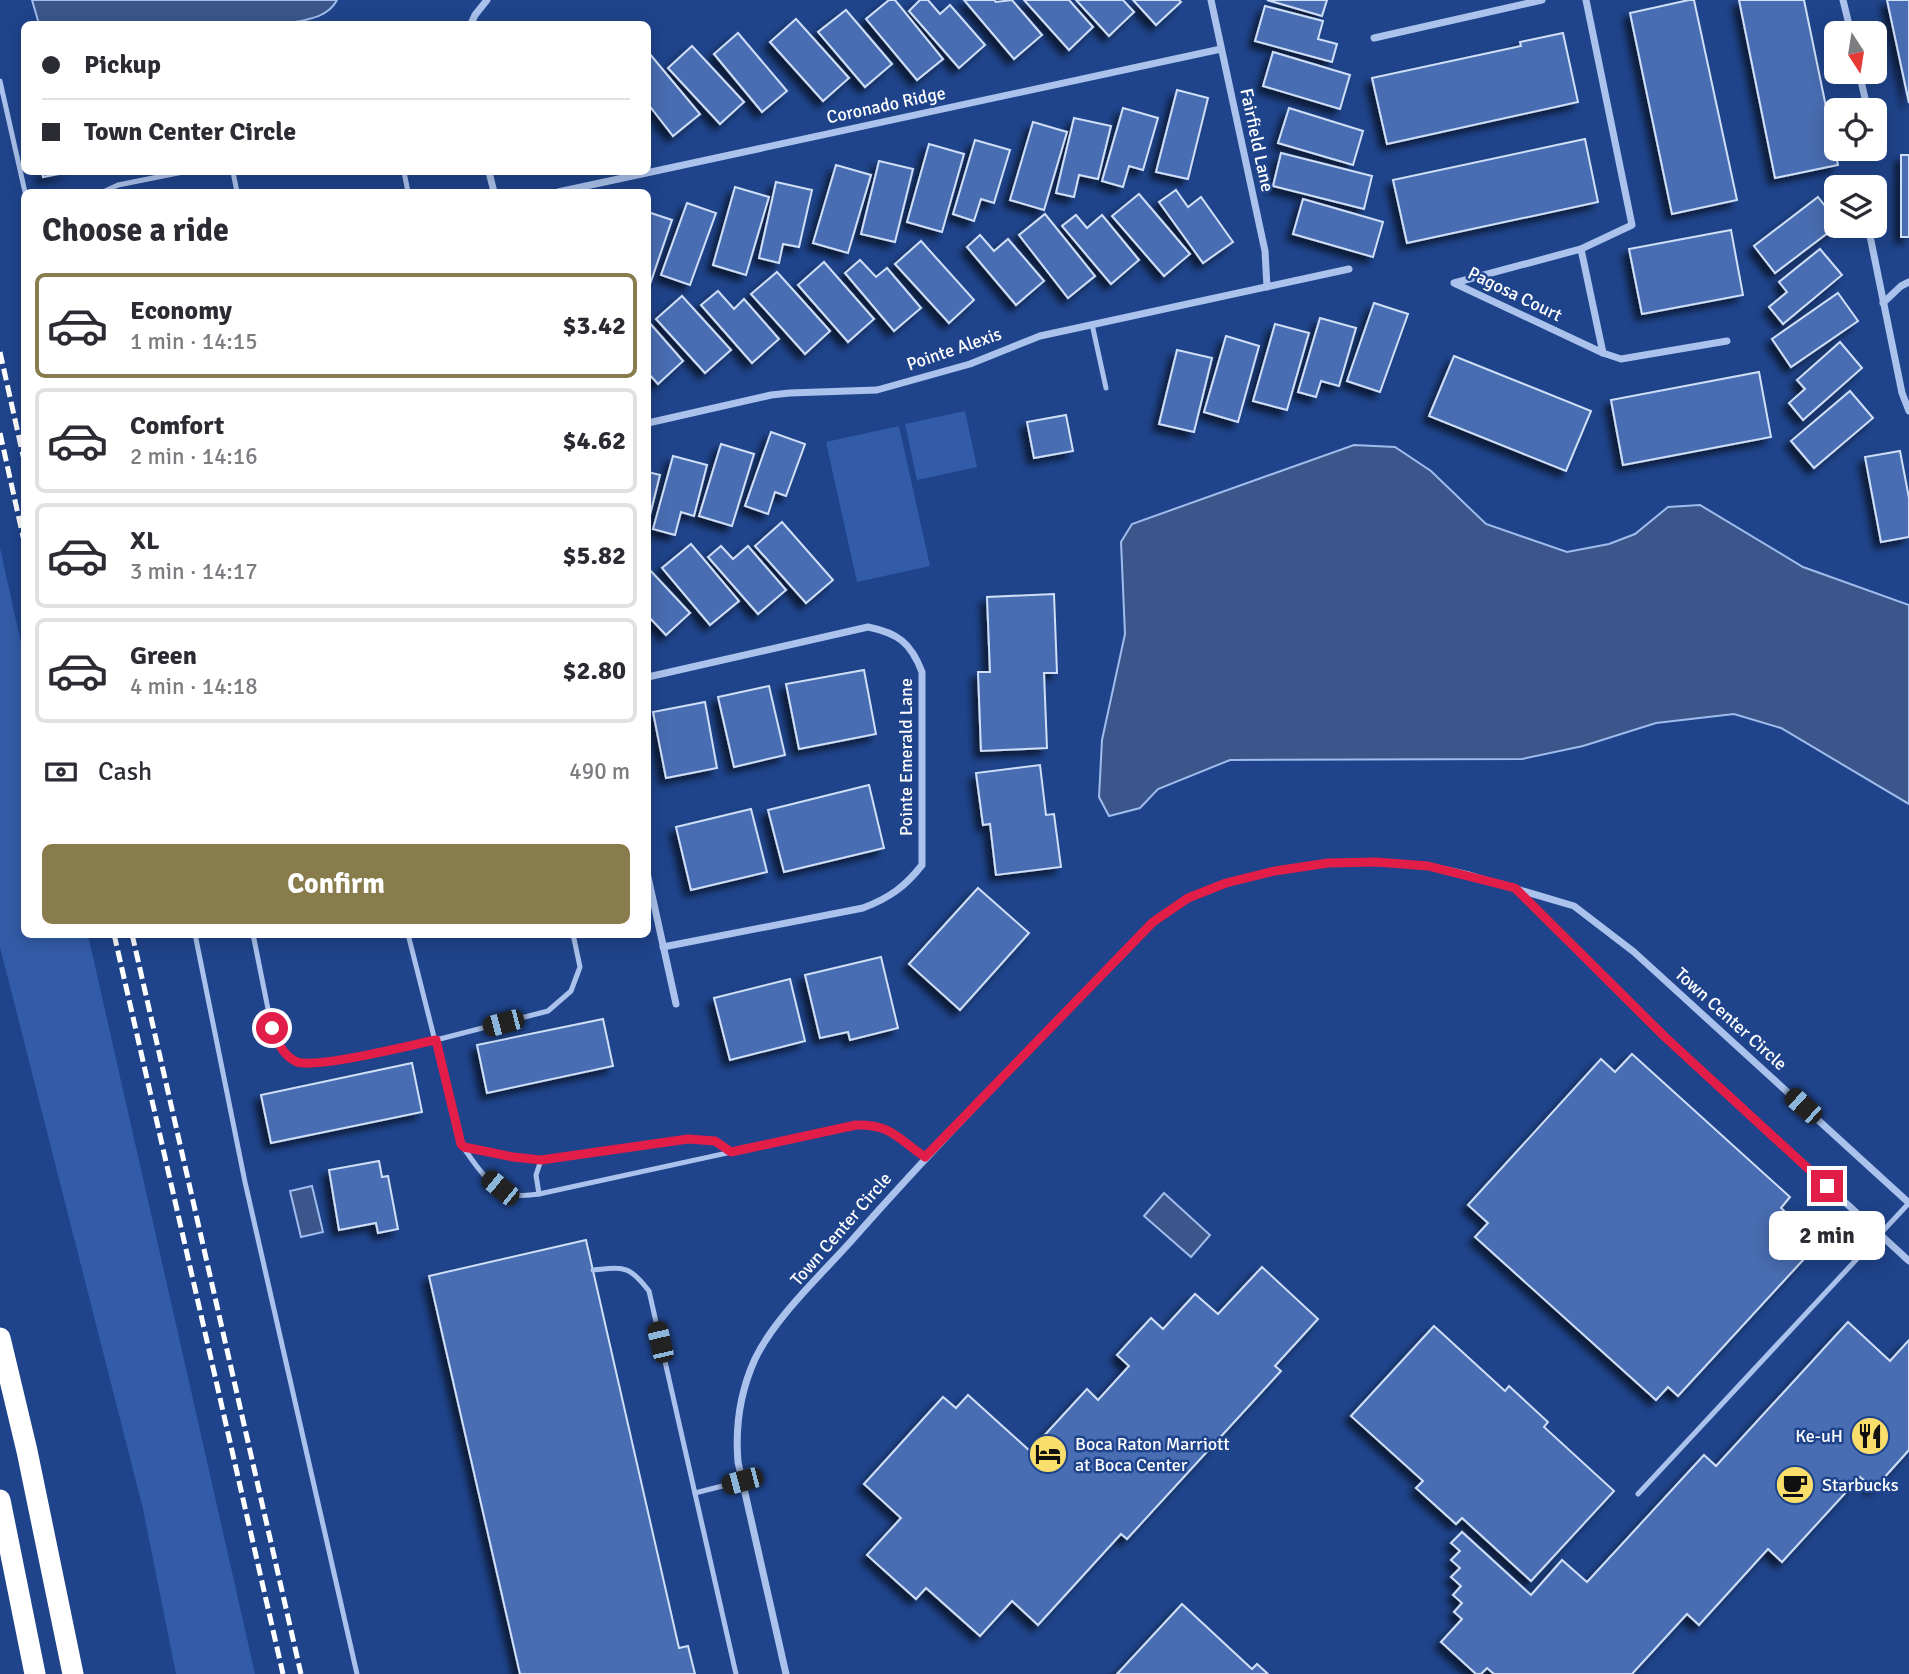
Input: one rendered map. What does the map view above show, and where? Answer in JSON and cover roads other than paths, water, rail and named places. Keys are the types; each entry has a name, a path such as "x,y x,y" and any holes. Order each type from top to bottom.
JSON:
{"highway":[{"path":"0,1338 33,1478 73,1674"},
{"path":"0,1500 35,1674"}],"street":[{"name":"Fairfield Lane","path":"1211,0 1265,251 1267,287"},
{"path":"1374,38 1542,0"},
{"name":"Pagosa Court","path":"1586,0 1632,225 1581,249 1454,283 1604,354 1621,359 1727,341"},
{"path":"1843,0 1847,21"},
{"path":"472,21 485,2"},
{"name":"Coronado Ridge","path":"651,172 1221,49"},
{"name":"Coronado Ridge","path":"572,189 637,175"},
{"path":"1870,238 1902,393 1909,411"},
{"path":"1581,249 1604,354"},
{"name":"Pointe Alexis","path":"651,422 790,393 877,390 970,364 1031,339 1349,269"},
{"path":"1883,303 1909,282"},
{"name":"Pointe Emerald Lane","path":"651,676 868,627 887,631 903,640 915,654 922,672 922,865 910,881 890,897 863,908 663,947"},
{"name":"Town Center Circle","path":"786,1674 737,1462 739,1410 745,1385 765,1341 925,1157 1153,922 1188,898 1226,883 1275,871 1328,863 1376,862 1428,866 1574,906 1634,952 1909,1203"},
{"path":"1515,888 1665,1037 1909,1261"},
{"path":"651,891 676,1004"}],"lane":[{"path":"0,81 21,171"},
{"path":"109,189 168,175"},
{"path":"1092,324 1107,388"},
{"path":"196,938 245,1182 357,1674"},
{"path":"254,938 272,1028 280,1048 298,1062 327,1063 436,1040 548,1011 571,991 580,968 574,938"},
{"path":"409,938 464,1147 480,1172 500,1188 515,1195 539,1194 856,1125 876,1125 892,1132 925,1157"},
{"path":"464,1147 541,1160 688,1139 715,1141 731,1152"},
{"path":"539,1194 536,1175 541,1160"},
{"path":"1638,1494 1909,1203"},
{"path":"593,1270 617,1268 635,1273 649,1291 736,1674"},
{"path":"695,1493 742,1481"}],"railway":[{"path":"0,352 21,446"},
{"path":"0,433 21,528"},
{"path":"115,938 283,1674"},
{"path":"133,938 301,1674"}],"place":[{"name":"Ke-uH","path":"1870,1436"},
{"name":"Boca Raton Marriott at Boca Center","path":"1048,1454"},
{"name":"Starbucks","path":"1795,1485"}]}
